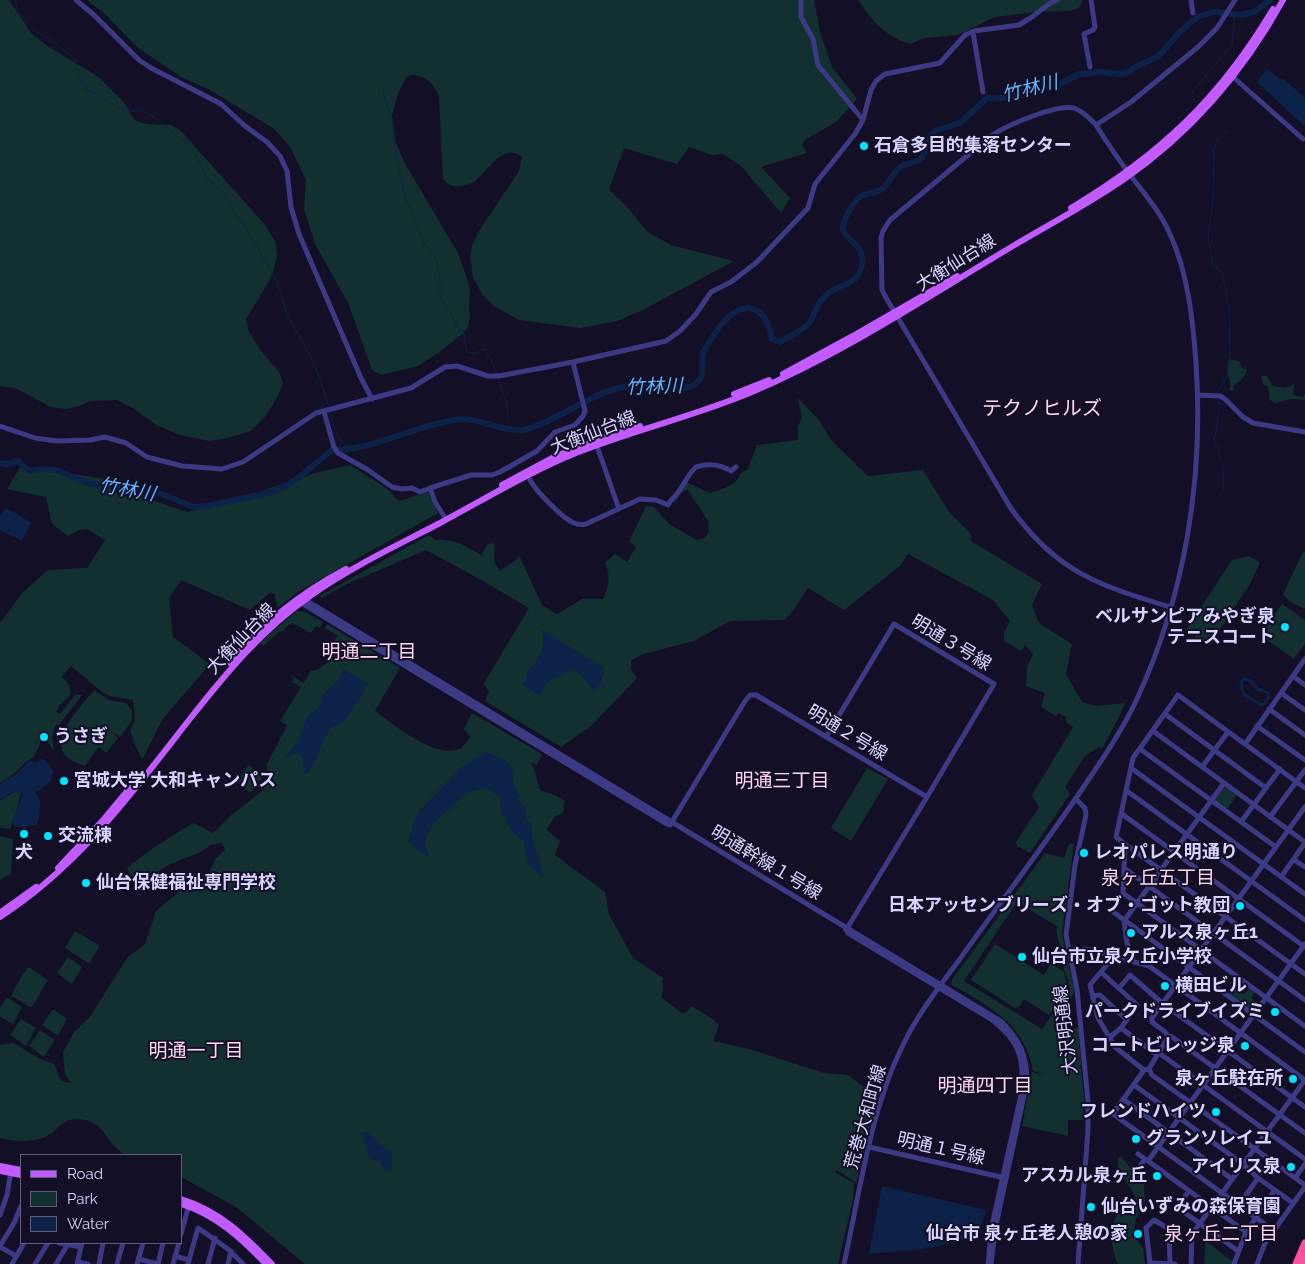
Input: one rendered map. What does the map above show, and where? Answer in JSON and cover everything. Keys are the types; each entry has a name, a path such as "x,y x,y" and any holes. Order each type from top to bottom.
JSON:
{"highway":[{"path":"1296,1264 1305,1243"},
{"path":"1302,1264 1305,1255"}],"main road":[{"name":"大衡仙台線","path":"0,918 50,881 77,856 115,813 249,648 300,599 558,461 753,392 811,365 1080,207 1164,149 1193,122 1233,77 1256,45 1279,2"},
{"name":"大衡仙台線","path":"1129,173 1198,110 1216,90 1252,43 1279,2"},
{"name":"大衡仙台線","path":"0,912 36,887 71,856 104,819 257,632 327,579 556,456 602,438 736,393 784,373 896,314"},
{"path":"0,1166 20,1175"},
{"path":"0,1171 20,1170"},
{"path":"182,1200 225,1226 266,1264"},
{"path":"182,1204 189,1204 217,1214 236,1228 272,1264"}],"street":[{"path":"76,0 94,15 139,60 221,104 245,126 267,142 280,156 287,171 291,207 300,234 372,399"},
{"path":"801,0 801,17 813,39 818,65 863,120"},
{"path":"0,426 35,438 57,442 90,440 104,437 126,443 147,458 182,466 222,470 243,462 316,413 411,388 426,381 442,368 448,366 457,366 483,374 499,376 666,341 680,331 696,314 711,292 731,282 757,262 802,216 808,208 815,184 855,134 863,120 871,90 876,80 885,74 940,63 965,35 1019,25 1057,0"},
{"path":"1090,67 1084,34 1095,27 1091,0"},
{"path":"1190,0 1193,13"},
{"path":"1096,125 1131,102 1198,47 1213,32 1235,0"},
{"path":"973,32 984,92"},
{"path":"1233,77 1303,139"},
{"name":"荒巻大和町線","path":"844,1264 869,1147 883,1093 896,1059 913,1026 940,986 1076,799 1120,730 1135,703 1150,668 1170,607 1183,557 1197,464 1198,395 1190,313 1179,258 1166,226 1096,125 1081,111 1066,107 1010,125 992,136 894,216 886,224 881,238 882,290 1010,507 1029,533 1055,557 1085,577 1112,589 1170,607"},
{"path":"324,412 334,447 341,455 368,470 394,488 412,488 420,492 471,476 492,475 537,451 555,432 574,425 579,421 585,411 573,362"},
{"path":"1198,395 1220,396 1243,418 1253,423 1305,432"},
{"path":"596,446 619,508"},
{"path":"520,461 523,467"},
{"path":"530,480 537,491 576,524 586,524 640,499 656,500 668,505 696,467 713,464 724,466 731,471 736,466"},
{"path":"430,488 435,502 444,516"},
{"name":"明通幹線１号線","path":"300,599 940,986 1002,1027 1017,1047 1023,1066 1023,1075 1004,1178"},
{"name":"明通３号線","path":"826,737 894,624 994,684 927,797"},
{"path":"1245,744 1305,660"},
{"path":"1293,676 1305,685"},
{"path":"1281,693 1305,710"},
{"name":"明通２号線","path":"671,824 750,694 756,695 927,797"},
{"path":"1305,788 1178,695 1133,758 1116,837 1305,974"},
{"path":"1269,709 1305,735"},
{"path":"1165,714 1266,788"},
{"path":"1257,726 1305,760"},
{"path":"1153,731 1305,843 1281,877"},
{"path":"1202,767 1228,732"},
{"path":"1140,749 1276,847"},
{"path":"1131,768 1305,894"},
{"path":"1241,822 1280,769"},
{"path":"1270,817 1305,770"},
{"path":"1133,961 1127,943 1124,921 1224,783"},
{"path":"1127,791 1305,920"},
{"path":"846,930 927,797"},
{"name":"大沢明通線","path":"1076,799 1085,808 1086,815 1075,864 1066,935 1081,1017 1088,1100 1088,1130 1078,1264"},
{"path":"1305,807 1151,1020 1168,1036 1305,1133"},
{"path":"1122,814 1305,946 1158,1146 1140,1166"},
{"path":"1125,844 1123,893 1305,1026"},
{"path":"1294,860 1305,867"},
{"path":"1124,868 1305,1000"},
{"path":"1112,911 1305,1052"},
{"path":"1069,952 1085,949 1149,966 1305,1080 1192,1234 1191,1264"},
{"path":"1114,956 1090,985 1098,1018 1116,1048 1305,1186 1273,1230 1265,1243 1257,1264"},
{"path":"1101,972 1137,1005 1121,1028 1110,1037"},
{"path":"1119,988 1130,976 1162,1003 1305,1108"},
{"path":"1092,996 1100,995 1127,1020"},
{"path":"1121,1028 1203,1084 1305,1159"},
{"path":"1168,1036 1168,1040 1147,1070 1113,1114 1273,1230"},
{"path":"1134,1085 1243,1164 1258,1178 1293,1203"},
{"path":"1123,1099 1232,1179"},
{"name":"明通１号線","path":"869,1147 1004,1178"},
{"path":"1138,1154 1246,1232"},
{"path":"1296,1178 1305,1164"},
{"path":"0,1215 7,1195 11,1171"},
{"path":"990,1264 1004,1178"},
{"path":"1238,1205 1258,1178"},
{"path":"1234,1264 1246,1232 1275,1190"},
{"path":"1189,1192 1177,1207 1238,1251"},
{"path":"183,1219 189,1204"},
{"path":"16,1256 0,1246 14,1223 20,1208"},
{"path":"1170,1264 1169,1229 1154,1220 1146,1228 1150,1263 1170,1264 1175,1264"},
{"path":"176,1256 189,1262 198,1228 215,1238 243,1264"},
{"path":"208,1264 215,1238"},
{"path":"12,1264 23,1244"},
{"path":"35,1264 47,1244"},
{"path":"56,1264 68,1244 82,1245 77,1263 88,1264"},
{"path":"99,1264 103,1244"},
{"path":"117,1264 123,1244"},
{"path":"143,1244 138,1261 158,1264 163,1244"},
{"path":"174,1264 179,1244"},
{"path":"228,1264 231,1251"}],"green space":[{"path":"0,0 9,0 31,33 49,47 97,76 124,102 137,121 147,124 171,125 181,131 267,227 276,244 277,256 268,283 246,319 248,330 260,350 279,372 283,383 277,398 264,418 251,431 209,441 180,435 156,425 133,408 117,400 90,401 66,409 51,407 15,388 0,386"},
{"path":"87,0 814,0 820,32 832,67 857,99 836,122 805,140 802,145 807,153 761,167 790,198 781,213 741,166 723,154 712,155 689,147 677,164 624,148 609,190 626,206 648,232 671,245 734,261 643,310 617,321 580,328 519,320 494,306 482,294 473,277 470,256 472,246 479,231 519,171 522,157 516,153 503,155 472,183 457,186 447,183 443,179 439,97 429,81 421,76 410,75 405,79 399,91 392,115 394,137 404,162 458,253 470,287 470,317 468,327 462,334 418,366 381,375 372,370 349,305 315,244 304,209 306,180 290,147 273,128 208,89 181,77 138,48 104,13"},
{"path":"858,0 1083,0 1079,8 1070,11 1037,12 995,17 958,35 924,38 910,44 880,27"},
{"path":"1229,359 1239,361 1242,368 1247,369 1241,380 1234,385 1233,391 1230,390"},
{"path":"1261,376 1267,376 1273,386 1286,388 1294,384 1293,395 1303,397 1305,393 1305,400 1291,399 1275,403 1270,400 1268,387 1264,385"},
{"path":"797,397 818,419 832,441 868,476 923,470 949,512 971,534 971,541 1042,584 1032,605 1039,623 1072,644 1066,674 1082,702 1097,706 1125,703 1102,749 1099,747 1085,756 1065,787 1070,794 1030,853 1017,846 1016,842 1039,807 1032,795 1073,727 1066,722 1066,717 1058,713 1056,716 1041,707 1045,693 1026,686 1027,666 1033,654 1025,645 1021,651 1004,641 1004,633 1010,621 993,600 908,554 900,566 844,610 808,588 790,615 784,620 730,621 694,641 644,654 631,660 631,669 637,678 591,726 561,747 485,701 489,692 484,683 529,608 426,550 349,583 322,598 319,596 429,535 436,540 442,539 459,543 481,555 488,544 495,543 494,562 500,571 516,560 519,555 542,605 557,614 582,599 603,599 608,581 605,563 615,554 627,562 636,547 629,542 646,506 654,507 669,524 697,540 704,538 709,532 708,521 688,490 682,492 674,501 686,482 710,493 722,489 734,483 742,472 748,469 757,445 798,440 798,427 802,416"},
{"path":"350,465 386,488 399,501 428,492 438,513 298,592 277,608 275,595 271,592 250,610 181,580 169,598 173,637 210,664 162,720 142,760 130,730 135,720 133,700 110,696 102,692 71,666 61,677 69,684 71,694 59,706 56,712 60,714 75,695 82,695 59,725 55,726 52,738 54,751 47,741 47,736 44,735 34,757 0,783 0,623 23,592 48,570 87,568 105,540 87,529 79,530 68,536 52,524 46,497 7,489 21,466 106,479 143,497 187,512 227,503 315,473"},
{"path":"1305,551 1305,609 1289,601 1283,594"},
{"path":"1249,556 1259,562 1259,565 1250,584 1209,646 1186,630 1232,560"},
{"name":"ベルサンピアみやぎ泉 テニスコート","path":"1282,604 1305,620 1305,644 1294,659 1260,635"},
{"path":"297,611 305,612 323,622 320,628 316,626 311,633 292,623 263,646 260,642"},
{"path":"327,624 400,668 375,711 424,744 444,751 461,749 470,737 464,729 472,713 542,754 537,765 532,763 540,790 565,801 563,813 554,817 547,830 560,841 555,855 605,892 609,914 633,958 663,978 662,998 683,1014 692,1006 719,1025 713,1041 749,1049 824,1073 848,1075 865,1088 877,1093 856,1183 837,1170 834,1172 854,1183 853,1200 838,1264 305,1264 236,1207 182,1178 182,1154 125,1154 93,1123 75,1119 67,1121 43,1138 31,1141 18,1141 0,1138 0,1045 14,1043 40,1059 54,1064 61,1081 71,1083 65,1074 63,1052 74,1032 89,1018 128,957 145,944 156,911 182,889 210,871 216,858 225,850 222,843 211,845 199,853 170,864 136,885 127,868 150,850 193,823 213,833 230,816 262,791 271,776 266,766 287,725 280,721 301,687 292,682 294,677 304,683 310,671 323,666 338,647 334,641 338,636 325,628"},
{"path":"94,690 109,700 126,703 132,710 132,721 120,737 112,731 118,738 106,753 99,747 85,766 66,756 61,746 65,729 70,720"},
{"path":"249,765 263,777 250,793 236,781"},
{"path":"867,768 888,779 851,841 831,828"},
{"path":"1225,787 1237,795 1227,809 1214,800"},
{"path":"18,791 21,792 21,795 11,827 10,829 0,828 0,801"},
{"path":"0,836 13,839 11,874 0,880"},
{"path":"1069,844 1074,844 1062,932 1065,949 1061,951 1056,931 1058,927 1017,902 964,981 1042,1029 1070,988 1063,965 1040,952 1040,950 1054,956 1066,955 1075,991 1053,1027 1056,1031 1078,1028 1081,1065 1079,1068 1081,1069 1084,1099 1083,1120 1068,1120 1068,1136 1022,1126 1032,1072 1046,1075 1033,1071 1029,1055 1022,1041 1004,1019 980,1001 952,985 951,981 1045,853 1064,858"},
{"path":"75,931 99,945 88,963 65,948"},
{"path":"995,944 1044,975 1051,963 1064,972 1068,989 1049,1015 1024,999 1019,1007 1015,1008 971,980"},
{"path":"68,957 82,967 72,984 57,973"},
{"path":"29,967 48,980 32,1007 12,996 22,975"},
{"path":"1233,987 1244,995 1249,988 1255,992 1251,998 1258,1004 1253,1011 1229,994"},
{"path":"6,998 22,1007 13,1024 0,1017 0,1008"},
{"path":"53,1009 67,1019 58,1036 42,1025"},
{"path":"21,1019 36,1028 26,1046 10,1035"},
{"path":"40,1030 55,1040 44,1057 29,1046"},
{"path":"1121,1157 1144,1183 1145,1203 1136,1219 1133,1234 1143,1248 1145,1264 1118,1264 1113,1249 1112,1233 1115,1218 1124,1205 1136,1201 1135,1195 1120,1171 1118,1158"},
{"path":"1206,1241 1232,1261 1232,1264 1204,1264"}],"water":[{"path":"1267,69 1281,80 1282,78 1305,98 1305,126 1257,82"},
{"path":"6,508 31,522 22,541 0,530 0,516"},
{"path":"542,630 604,668 602,682 594,692 579,673 572,669 546,683 541,696 522,684 527,676 527,671 540,655 543,645 543,634 540,633"},
{"path":"343,669 367,683 364,693 343,722 330,728 309,773 304,774 303,760 299,753 285,757 299,739 308,715 318,709 324,693 338,681"},
{"path":"1244,677 1253,680 1258,687 1269,692 1270,698 1264,706 1260,706 1242,695 1239,682","holes":["1243,680 1249,682 1257,691 1268,694 1264,703 1260,703 1244,692"]},
{"path":"487,752 510,763 513,784 521,796 518,801 526,807 526,820 531,823 533,841 545,880 529,865 523,841 510,829 500,810 500,797 486,788 467,793 432,825 425,841 428,857 408,842 413,823 420,810 463,766"},
{"path":"42,758 53,771 51,781 39,791 35,790 40,801 39,819 36,825 26,828 13,826 14,815 22,797 21,792 13,792 0,800 0,785 4,780 18,772 29,760 36,763"},
{"path":"362,1132 369,1132 381,1146 392,1153 392,1169 386,1171 379,1161 369,1159"},
{"path":"882,1186 986,1210 978,1237 924,1249 869,1254"}],"waterway":[{"path":"15,0 18,12 34,31 48,38 75,59 80,78 86,89 119,107 133,111 144,111 158,120 186,144 196,156 208,179 225,194 277,281 286,312 315,365 329,406"},
{"name":"竹林川","path":"339,450 369,445 430,426 461,419 508,429 524,430 548,421 594,397 618,388 646,385 677,388 690,387 700,380 703,355 708,344 719,327 734,313 750,308 759,312 766,321 772,339 780,342 809,323 824,297 857,277 860,272 862,257 858,247 844,233 843,229 844,221 849,211 861,196 885,187 899,168 920,160 924,154 926,142 935,131 960,123 987,98 1006,98 1028,89 1056,86 1079,74 1100,72 1127,73 1159,56 1179,33 1200,16 1213,12 1242,15 1254,12 1270,0"},
{"path":"1193,93 1232,45 1235,15"},
{"path":"383,87 384,96 394,125 396,156 406,199 423,241 437,262 440,296 458,330 463,330 467,352 474,354 484,349 497,374"},
{"path":"1217,393 1227,376 1230,361 1229,309 1222,272 1213,265 1208,238 1213,200 1214,149 1217,141 1229,130"},
{"path":"498,377 507,405 509,429"},
{"path":"1217,399 1220,405 1214,442 1219,448 1219,457 1223,465 1223,491"},
{"path":"330,414 339,438 350,449"},
{"name":"竹林川","path":"0,463 6,464 18,461 29,471 56,470 90,484 151,491 193,507 207,506 273,492 298,478 332,450"}],"place":[{"name":"石倉多目的集落センター","path":"864,146"},
{"name":"ベルサンピアみやぎ泉 テニスコート","path":"1285,627"},
{"name":"うさぎ","path":"44,737"},
{"name":"宮城大学 大和キャンパス","path":"64,781"},
{"name":"犬","path":"24,834"},
{"name":"交流棟","path":"48,836"},
{"name":"レオパレス明通り","path":"1084,853"},
{"name":"仙台保健福祉専門学校","path":"86,883"},
{"name":"日本アッセンブリーズ・オブ・ゴット教団","path":"1240,906"},
{"name":"アルス泉ヶ丘1","path":"1131,933"},
{"name":"仙台市立泉ケ丘小学校","path":"1022,957"},
{"name":"横田ビル","path":"1165,986"},
{"name":"パークドライブイズミ","path":"1275,1012"},
{"name":"コートビレッジ泉","path":"1245,1046"},
{"name":"泉ヶ丘駐在所","path":"1293,1079"},
{"name":"フレンドハイツ","path":"1216,1112"},
{"name":"グランソレイユ","path":"1136,1139"},
{"name":"アイリス泉","path":"1291,1167"},
{"name":"アスカル泉ヶ丘","path":"1157,1176"},
{"name":"仙台いずみの森保育園","path":"1091,1207"},
{"name":"仙台市 泉ヶ丘老人憩の家","path":"1138,1234"}],"district":[{"name":"テクノヒルズ","path":"1042,409"},
{"name":"明通二丁目","path":"369,652"},
{"name":"明通三丁目","path":"782,781"},
{"name":"泉ヶ丘五丁目","path":"1158,878"},
{"name":"明通一丁目","path":"196,1051"},
{"name":"明通四丁目","path":"985,1086"},
{"name":"泉ヶ丘二丁目","path":"1221,1234"}]}
